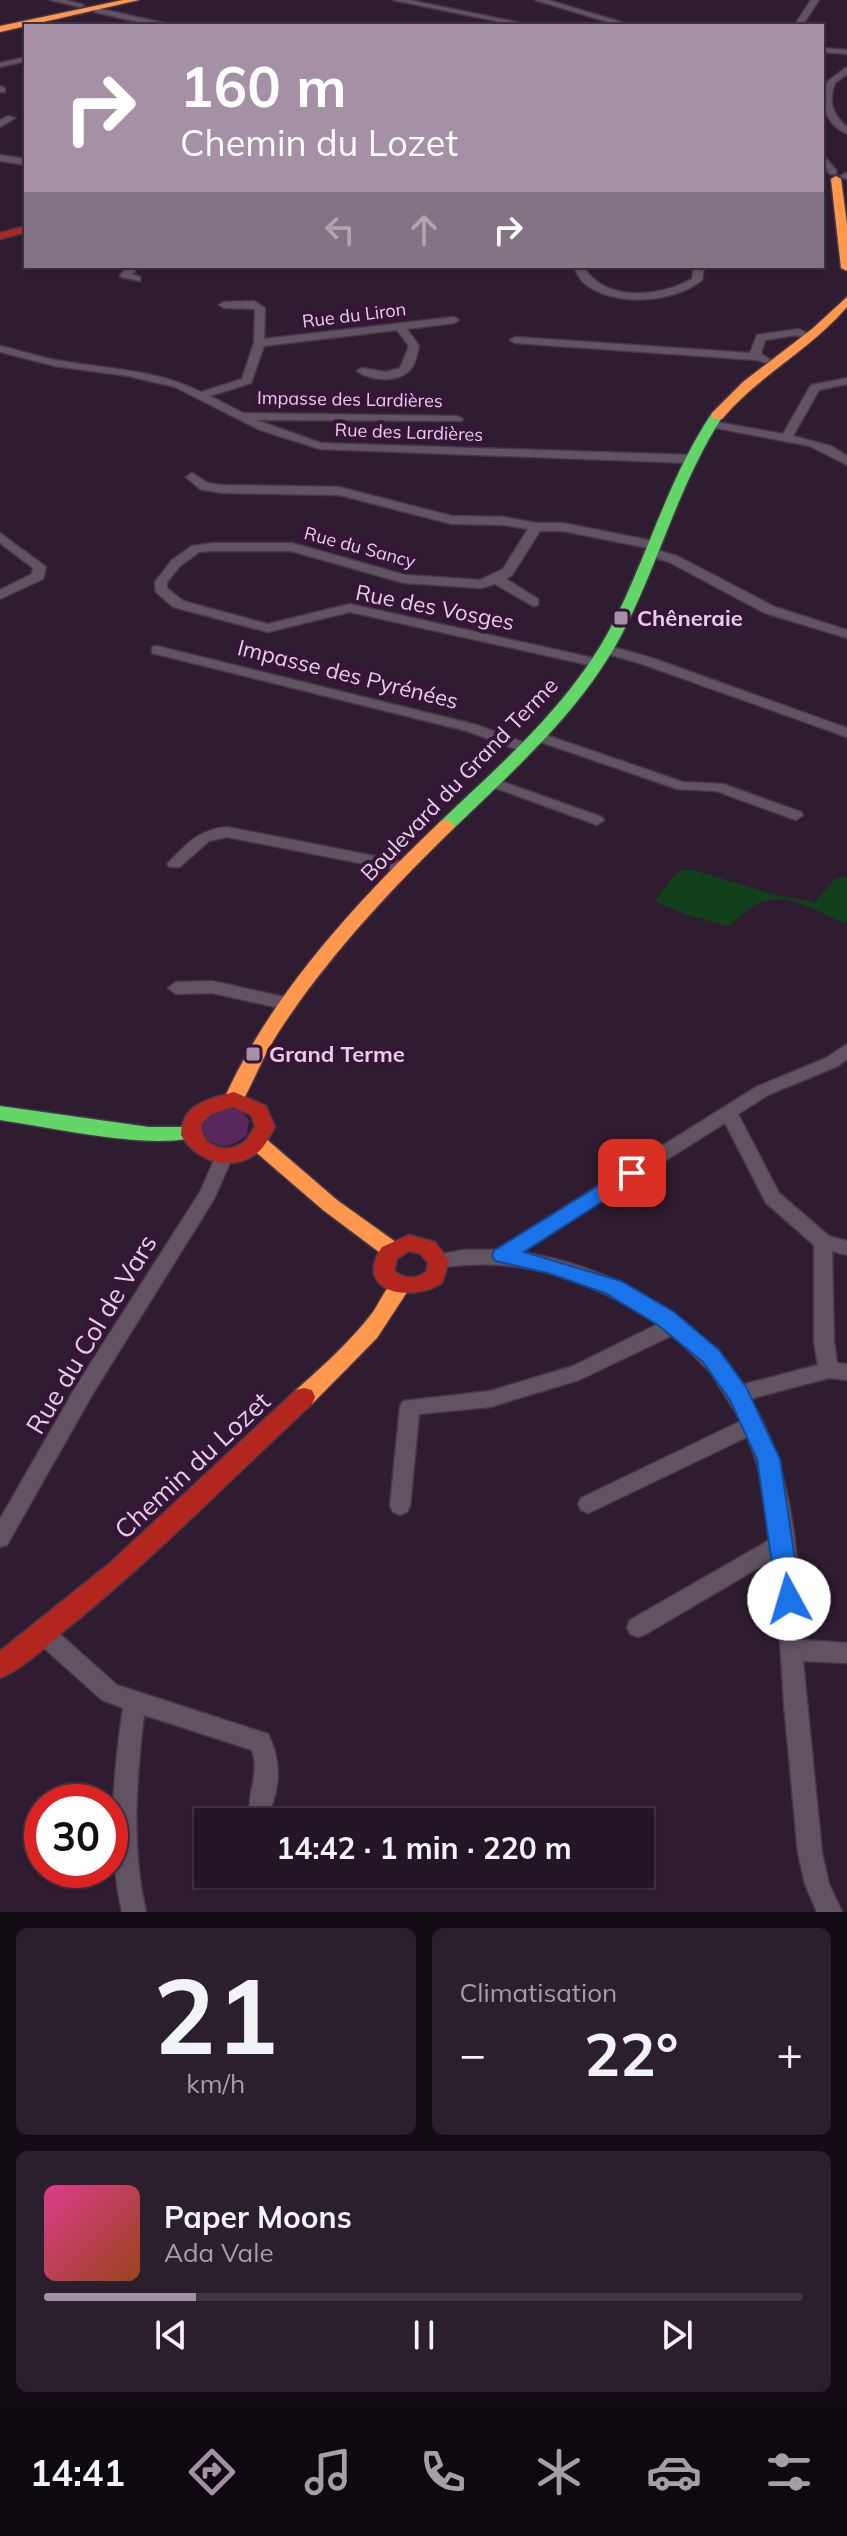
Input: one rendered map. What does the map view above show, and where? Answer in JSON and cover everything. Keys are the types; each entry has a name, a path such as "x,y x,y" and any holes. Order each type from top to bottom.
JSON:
{"street":[{"path":"54,0 133,15 159,24"},
{"path":"397,0 522,24"},
{"path":"539,0 623,24"},
{"path":"799,24 815,0"},
{"path":"0,27 93,7"},
{"path":"824,50 847,52"},
{"path":"0,65 24,59"},
{"path":"847,70 831,82 825,106 829,115 847,131"},
{"path":"0,124 11,118"},
{"path":"0,158 24,162"},
{"path":"833,172 847,268"},
{"path":"0,236 24,230"},
{"path":"132,268 125,275 136,279"},
{"path":"579,268 583,277 608,291 653,296 686,288 697,280 699,268"},
{"name":"Boulevard du Grand Terme","path":"806,335 832,311 847,289"},
{"name":"Boulevard du Grand Terme","path":"234,1099 253,1054 284,1003 405,867 532,742 602,656 652,549 669,499 711,424 746,377 766,360 834,318 847,300"},
{"path":"203,395 247,381 259,343 260,308 254,304 224,305"},
{"name":"Rue du Liron","path":"259,343 454,320"},
{"path":"362,371 371,376 403,372 414,346 401,328"},
{"path":"515,340 766,360"},
{"name":"Rue des Lardières","path":"0,349 55,363 128,373 203,395 242,417 301,441 350,449 690,459"},
{"path":"786,438 815,387 847,381"},
{"name":"Impasse des Lardières","path":"242,417 252,414 457,419"},
{"path":"711,424 827,448 847,461"},
{"path":"192,477 204,486 221,489 339,491 452,520 563,527 652,549 770,610 847,634"},
{"path":"533,602 497,579 508,572 536,527"},
{"path":"0,537 40,567 38,576 0,595"},
{"name":"Rue du Sancy","path":"176,563 196,549 292,547 424,583 481,584 497,579"},
{"name":"Rue des Vosges","path":"176,563 161,582 161,589 178,604 268,628 350,608 602,656"},
{"name":"Impasse des Pyrénées","path":"157,650 532,742 682,786 718,787 796,815"},
{"path":"602,656 636,657 847,733"},
{"path":"492,782 597,820"},
{"path":"175,864 199,839 214,832 227,832 405,867"},
{"path":"176,988 212,987 284,1003"},
{"path":"502,1255 762,1091 832,1062 847,1050"},
{"path":"234,1099 253,1105 264,1119 265,1127 258,1143 237,1154 224,1156 203,1152 195,1146 187,1132 189,1121 206,1104 234,1099"},
{"path":"728,1112 772,1198 823,1242 847,1248"},
{"path":"0,1113 149,1134 187,1132"},
{"path":"258,1143 330,1205 390,1249"},
{"name":"Rue du Col de Vars","path":"0,1538 85,1389 208,1194 224,1156"},
{"path":"738,1394 838,1371 824,1342 823,1242"},
{"path":"409,1243 419,1244 435,1254 439,1261 435,1277 420,1287 400,1286 384,1274 384,1257 390,1249 409,1243"},
{"path":"439,1261 502,1255 549,1265 613,1287 674,1325 711,1356 738,1394 769,1459 783,1543 814,1880 830,1912"},
{"name":"Chemin du Lozet","path":"0,1666 44,1634 354,1351 386,1314 400,1286"},
{"path":"400,1506 410,1407 490,1399 564,1376 674,1325"},
{"path":"588,1504 754,1424"},
{"path":"638,1627 783,1543"},
{"path":"44,1634 110,1693 260,1742 268,1755 268,1784 260,1808"},
{"path":"792,1650 847,1653"},
{"path":"134,1912 128,1893 124,1794 135,1701"}],"shaded area":[{"path":"682,870 694,870 775,895 815,902 835,879 847,876 847,924 804,905 781,899 758,903 728,926 687,915 655,901"},
{"path":"228,1108 241,1111 249,1120 247,1135 225,1146 212,1143 200,1123 208,1114"}],"traffic: fast":[{"path":"447,825 542,733 603,655 631,600 674,492 717,416"},
{"path":"0,1113 149,1134 187,1132"}],"traffic: slow":[{"path":"0,29 135,0"},
{"path":"836,179 847,268"},
{"path":"717,416 747,384 817,331 847,300"},
{"path":"234,1099 270,1030 300,988 386,888 447,825"},
{"path":"258,1143 330,1205 390,1249"},
{"path":"304,1397 369,1332 400,1286"}],"traffic: jam":[{"path":"0,236 24,230"},
{"path":"234,1099 259,1111 265,1127 251,1147 234,1156 215,1155 200,1147 191,1135 191,1122 204,1109 234,1099"},
{"path":"409,1243 428,1248 439,1261 435,1277 415,1286 396,1283 384,1274 389,1253 409,1243"},
{"path":"0,1666 118,1570 304,1397"}],"place":[{"name":"Chêneraie","path":"621,618"},
{"name":"Grand Terme","path":"253,1054"}],"route":[{"path":"632,1173 502,1255 549,1265 613,1287 666,1319 711,1356 738,1394 769,1459 789,1599"}]}
